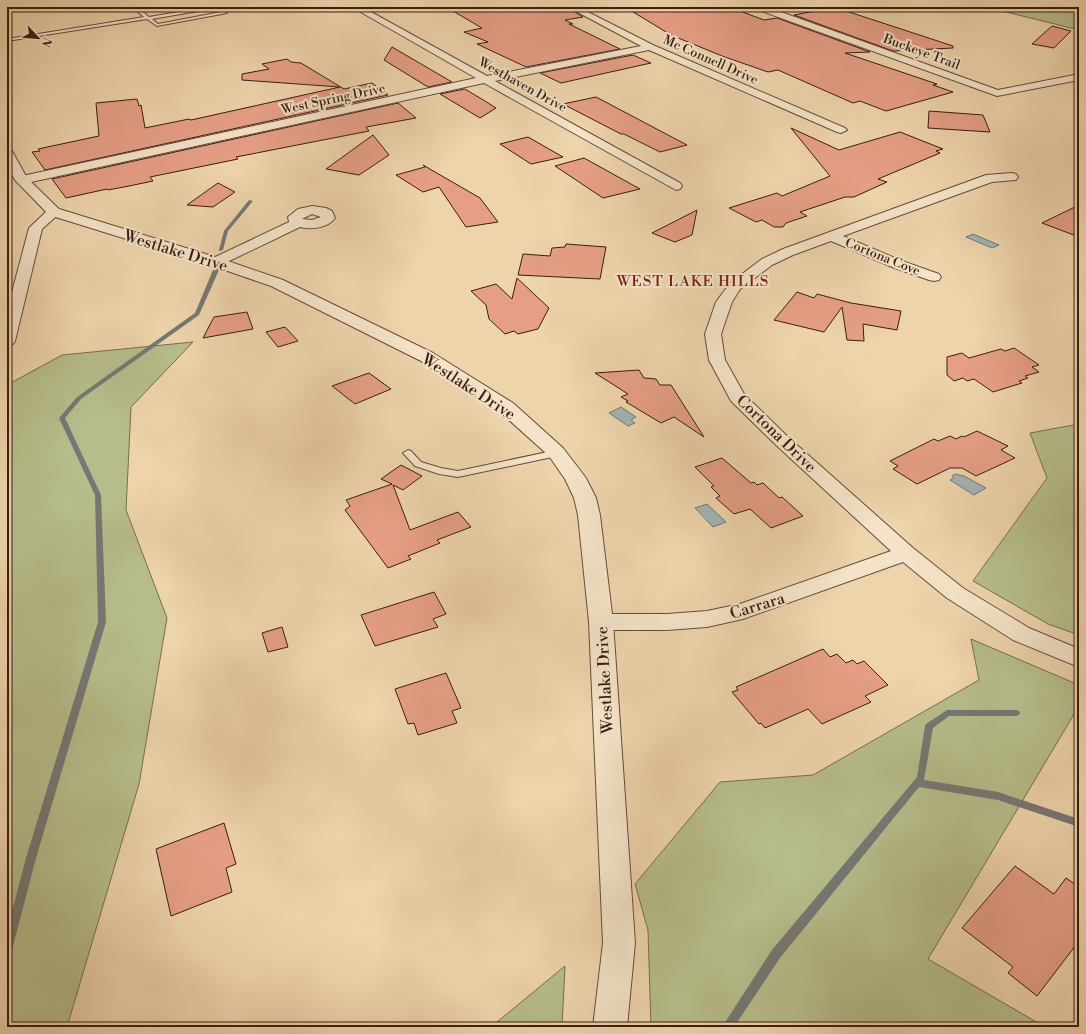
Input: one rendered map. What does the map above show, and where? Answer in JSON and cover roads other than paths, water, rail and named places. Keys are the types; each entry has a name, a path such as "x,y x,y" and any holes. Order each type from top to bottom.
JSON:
{"street":[{"name":"Westhaven Drive","path":"356,7 676,186"},
{"name":"Mc Connell Drive","path":"572,7 650,47 841,130"},
{"name":"Buckeye Trail","path":"759,7 997,93 1079,77"},
{"name":"West Spring Drive","path":"22,180 486,79 650,47"},
{"name":"Westlake Drive","path":"7,154 22,180 54,212 216,262 277,283 427,357 506,407 557,454 575,478 585,498 590,515 601,622 619,943 610,1027"},
{"name":"Cortona Drive","path":"1012,177 990,178 788,252 767,262 735,286 724,302 713,334 717,360 737,397 782,441 906,553 955,592 988,614 1021,634 1079,658"},
{"path":"7,341 36,228 54,212"},
{"path":"216,262 299,223"},
{"name":"Cortona Cove","path":"831,236 897,264 934,276"},
{"name":"Carrara","path":"601,622 668,622 707,619 743,611 906,553"}],"lane":[{"path":"7,40 148,18 216,7 225,14 157,25 148,18 134,7"},
{"path":"408,453 418,464 439,472 458,474 557,454"}],"waterway":[{"path":"221,250 226,231 251,201"},
{"path":"7,950 31,858 102,622 98,495 62,418 79,398 197,314 216,270"},
{"path":"917,783 921,778 929,726 947,713 1016,713"},
{"path":"728,1027 776,954 917,783"},
{"path":"917,783 998,796 1079,823"}],"district":[{"name":"WEST LAKE HILLS","path":"693,281"}]}
